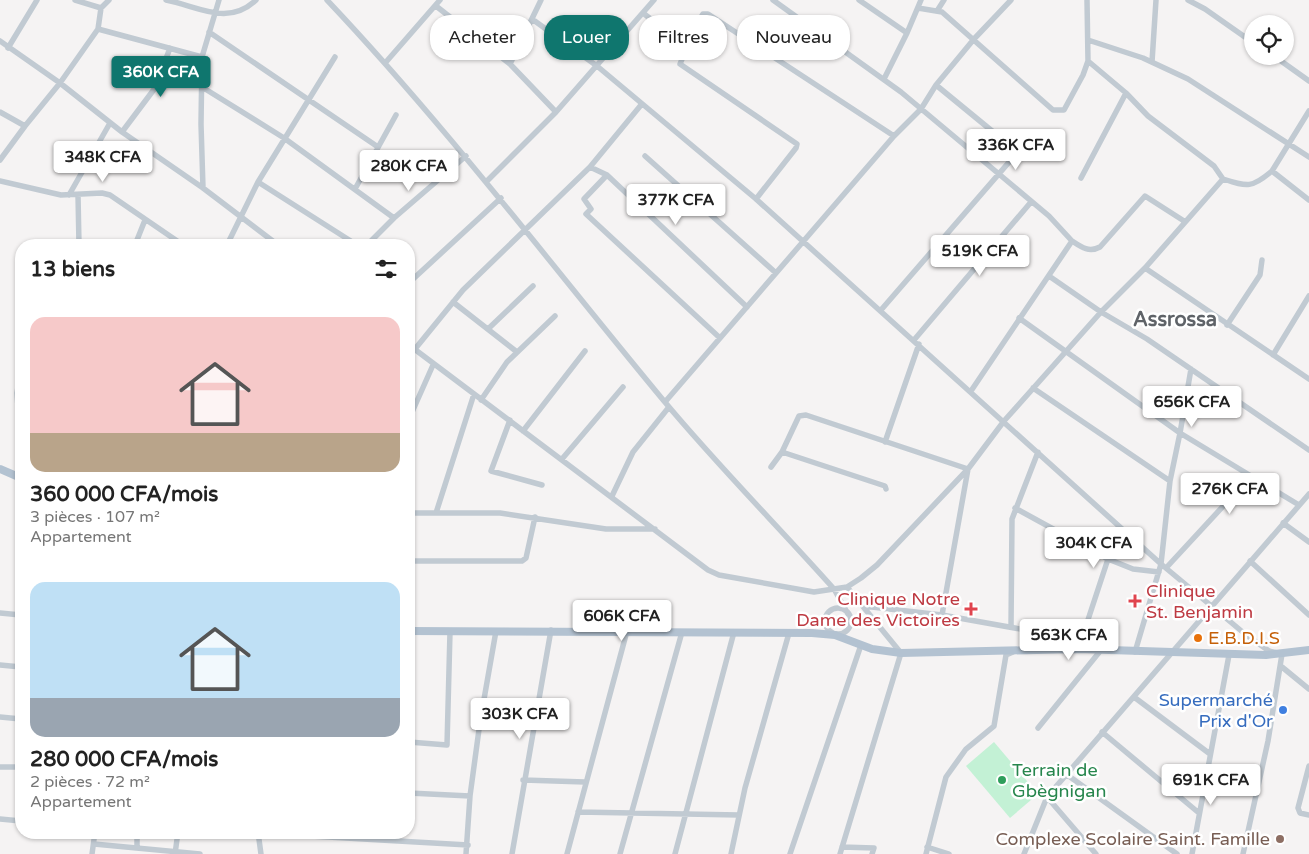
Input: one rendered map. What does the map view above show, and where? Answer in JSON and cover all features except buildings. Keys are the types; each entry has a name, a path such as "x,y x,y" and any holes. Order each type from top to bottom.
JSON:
{"main road":[{"path":"0,469 15,475"},
{"path":"415,631 551,630 835,635 882,651 901,653 1078,649 1229,655 1282,654 1309,650"}],"street":[{"path":"8,48 37,0"},
{"path":"75,0 101,8"},
{"path":"0,160 60,83 98,30 101,8 109,0"},
{"path":"166,0 215,14 243,11 256,0"},
{"path":"202,188 202,57 219,0"},
{"path":"327,0 386,62 466,156 667,404 834,589 848,614 851,620 845,632 835,635 825,625 826,615 837,608 848,614"},
{"path":"386,62 440,0"},
{"path":"534,15 541,0"},
{"path":"486,182 556,112 654,0"},
{"path":"773,0 884,79 1048,216 1072,241 1091,250 1100,247 1144,196 1184,221"},
{"path":"859,0 908,33"},
{"path":"871,8 875,0"},
{"path":"884,79 908,33 922,0"},
{"path":"936,11 944,0"},
{"path":"612,496 633,452 667,404 720,338 894,136 921,109 936,85 974,39 1011,0"},
{"path":"918,8 942,12 1053,110 1058,112 1064,110 1083,75 1088,61 1087,0"},
{"path":"1152,62 1156,0"},
{"path":"1188,0 1205,9 1244,36"},
{"path":"436,6 510,64 556,112"},
{"path":"534,20 597,66 641,106 756,200 919,344 1164,566 1260,646 1269,651 1282,654 1282,667 1253,816 1243,854"},
{"path":"727,26 894,136"},
{"path":"98,30 202,57"},
{"path":"209,32 309,98 378,147"},
{"path":"1088,40 1152,62 1188,79 1309,156"},
{"path":"0,41 60,83 122,132 270,239"},
{"path":"122,132 155,88 170,48"},
{"path":"230,239 258,182 335,57"},
{"path":"510,64 512,60"},
{"path":"682,60 680,64 797,144 796,148 756,200"},
{"path":"1088,61 1126,93 1148,116 1214,166 1223,179 1247,185 1257,184 1272,171 1309,111"},
{"path":"1287,65 1309,80"},
{"path":"881,310 1000,175 1016,154 1014,149 936,85"},
{"path":"202,87 284,138 394,218"},
{"path":"1080,178 1126,93"},
{"path":"415,348 463,290 590,167 641,106"},
{"path":"0,112 25,126"},
{"path":"355,189 396,115"},
{"path":"69,196 110,123"},
{"path":"373,239 394,218 466,156"},
{"path":"645,156 776,274"},
{"path":"590,167 607,175 747,307"},
{"path":"1272,171 1309,200"},
{"path":"607,175 584,199 591,209 586,214 720,338"},
{"path":"415,350 713,573 814,592 847,588 877,565 968,469 1004,421 1033,388 1101,312 1145,268 1184,221 1223,179"},
{"path":"0,181 69,196 102,193 110,195 174,239"},
{"path":"258,182 348,239"},
{"path":"78,195 79,239"},
{"path":"415,277 501,198"},
{"path":"914,340 1031,202"},
{"path":"137,239 145,220"},
{"path":"971,391 1072,241"},
{"path":"1227,325 1260,275 1262,260"},
{"path":"1145,268 1309,379"},
{"path":"1049,276 1101,312 1147,339 1309,450"},
{"path":"488,329 533,286"},
{"path":"1273,355 1309,296"},
{"path":"453,302 517,352"},
{"path":"481,400 502,368 555,316"},
{"path":"1019,318 1180,433 1299,505"},
{"path":"885,442 919,344"},
{"path":"523,431 585,351"},
{"path":"415,406 433,365"},
{"path":"1164,566 1170,481 1190,369"},
{"path":"562,459 623,387"},
{"path":"1033,388 1170,481"},
{"path":"436,513 474,394"},
{"path":"771,467 782,452 802,415 968,469"},
{"path":"510,420 491,471 542,485"},
{"path":"782,452 885,486 886,489"},
{"path":"1011,627 1011,528 1015,508 1038,452"},
{"path":"942,615 968,469"},
{"path":"1135,652 1159,572 1251,476"},
{"path":"1024,854 1047,797 1134,697 1168,654 1309,494"},
{"path":"1015,508 1108,558 1133,569 1159,572"},
{"path":"415,513 500,513 606,529 655,529"},
{"path":"415,561 522,561 526,558 535,517"},
{"path":"1283,523 1309,542"},
{"path":"1078,649 1108,558"},
{"path":"1250,561 1309,615"},
{"path":"840,854 901,653 847,588"},
{"path":"863,606 942,615 1081,640"},
{"path":"0,613 15,614"},
{"path":"512,854 523,780 551,630"},
{"path":"466,854 470,796 480,722 496,631"},
{"path":"567,854 627,631"},
{"path":"415,742 448,744 450,632"},
{"path":"620,854 682,632"},
{"path":"675,854 684,814 734,632"},
{"path":"731,854 789,633"},
{"path":"790,854 861,645"},
{"path":"1038,728 1101,650"},
{"path":"926,854 946,778 966,749 994,726 1006,655 1015,651"},
{"path":"1192,854 1229,655"},
{"path":"0,665 15,666"},
{"path":"1282,667 1309,689"},
{"path":"1134,697 1210,754"},
{"path":"0,717 15,719"},
{"path":"1102,732 1199,813"},
{"path":"0,766 15,767"},
{"path":"1309,766 1298,808 1300,813 1309,816"},
{"path":"1066,774 1177,854"},
{"path":"523,780 585,782"},
{"path":"415,793 470,796"},
{"path":"1047,797 1096,854"},
{"path":"578,812 740,814"},
{"path":"0,819 15,820"},
{"path":"92,854 95,839"},
{"path":"137,839 137,848"},
{"path":"175,853 177,839"},
{"path":"259,839 261,854"},
{"path":"363,839 468,845"},
{"path":"94,844 200,854"},
{"path":"842,847 874,848 872,854"},
{"path":"928,847 949,854"}],"green space":[{"name":"Terrain de Gbègnigan","path":"994,742 1038,794 1010,818 966,766"}],"place":[{"name":"Clinique St. Benjamin","path":"1135,601"},
{"name":"Clinique Notre Dame des Victoires","path":"971,609"},
{"name":"E.B.D.I.S","path":"1198,638"},
{"name":"Supermarché Prix d'Or","path":"1283,710"},
{"name":"Terrain de Gbègnigan","path":"1002,780"},
{"name":"Complexe Scolaire Saint. Famille","path":"1280,839"}],"district":[{"name":"Assrossa","path":"1175,320"}]}
